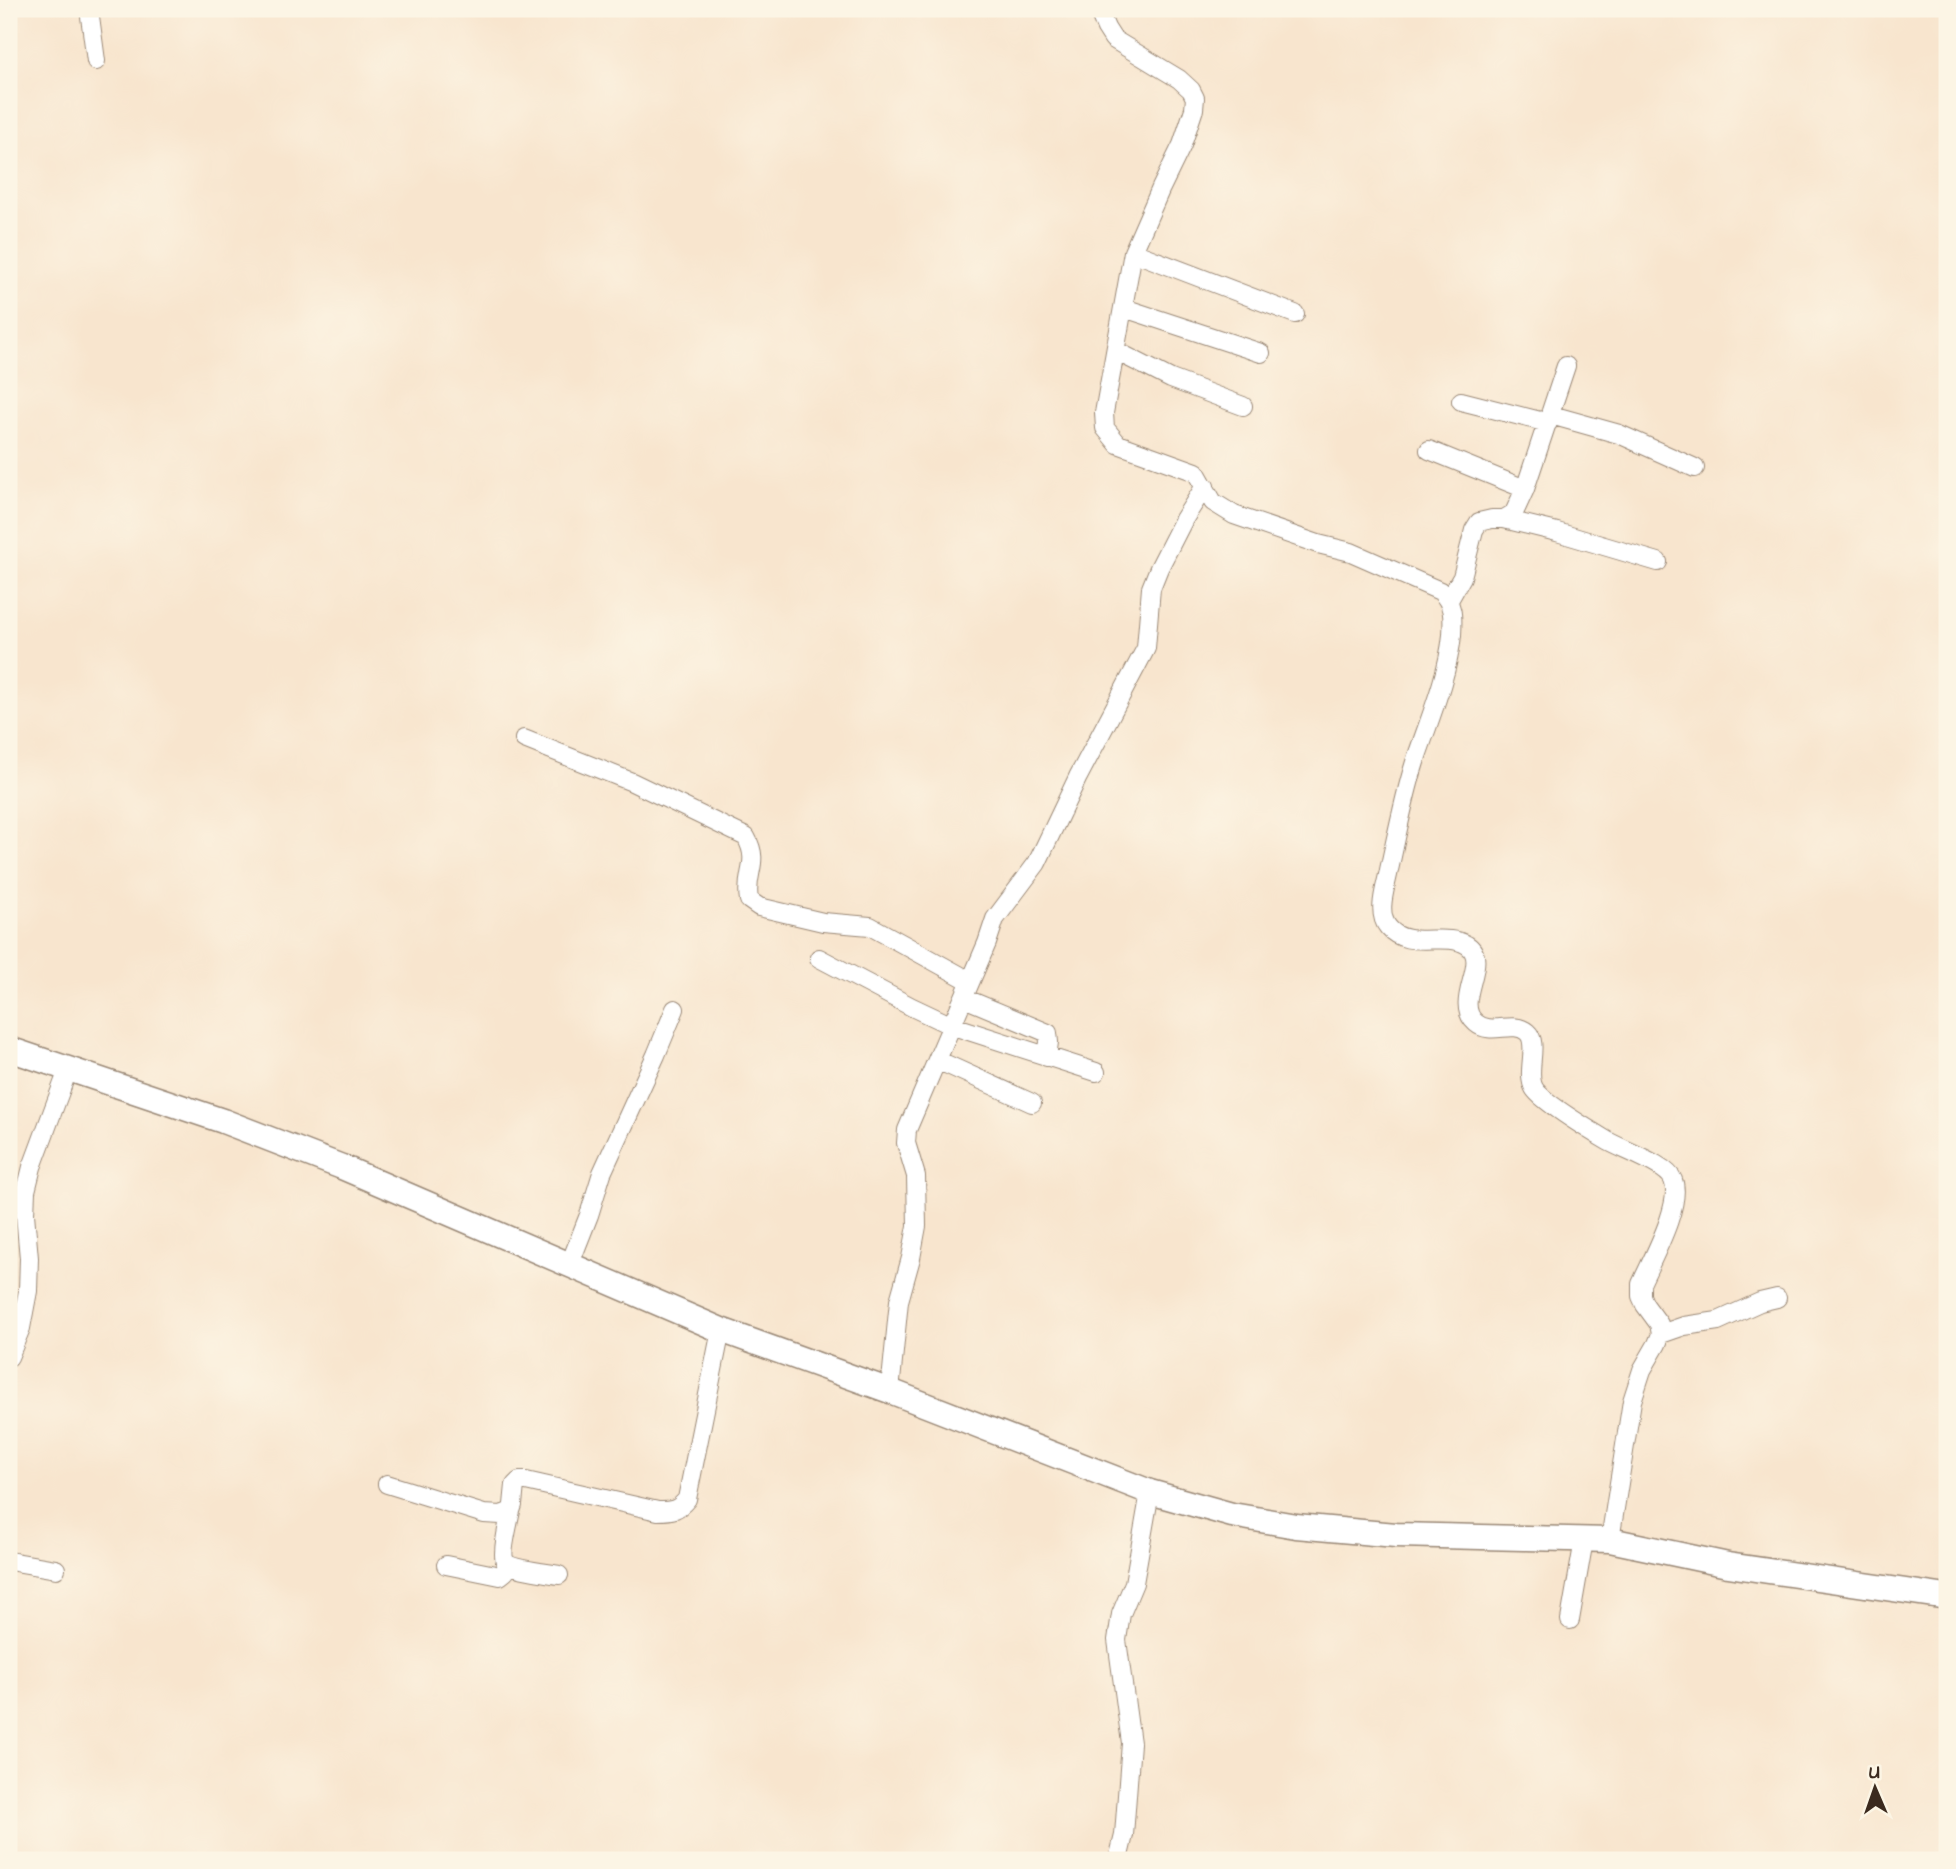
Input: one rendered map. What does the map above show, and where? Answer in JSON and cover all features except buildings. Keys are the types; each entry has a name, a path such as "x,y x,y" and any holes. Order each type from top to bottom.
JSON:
{"main road":[{"path":"9,1049 223,1121 342,1167 721,1329 1150,1492 1232,1515 1296,1526 1396,1535 1610,1540 1728,1564 1947,1597"}],"street":[{"path":"89,9 96,61"},
{"path":"1098,9 1112,39 1179,79 1195,98 1195,109 1182,145 1133,253 1104,413 1105,428 1118,444 1196,472 1213,502 1234,515 1318,544 1352,552 1440,592 1449,600 1452,615 1450,647 1414,765 1382,905 1383,917 1387,926 1406,938 1458,941 1470,947 1476,966 1467,998 1469,1012 1482,1027 1520,1029 1528,1032 1532,1039 1530,1070 1535,1091 1572,1119 1619,1148 1668,1172 1673,1180 1676,1193 1674,1209 1641,1284 1641,1296 1659,1324 1661,1335 1642,1370 1632,1401 1610,1540"},
{"path":"1133,253 1294,314"},
{"path":"1124,308 1261,352"},
{"path":"1116,351 1171,379 1244,406"},
{"path":"1504,519 1514,513 1525,489 1566,366"},
{"path":"1461,401 1619,434 1695,468"},
{"path":"1429,450 1525,489"},
{"path":"890,1391 899,1301 917,1226 916,1176 905,1136 995,919 1037,863 1078,777 1146,648 1151,587 1184,519 1205,486"},
{"path":"1449,600 1462,577 1474,530 1479,522 1504,519 1557,531 1658,562"},
{"path":"524,739 632,782 746,837 753,850 754,862 746,887 749,900 759,907 823,922 870,926 967,989 1048,1033 1047,1057"},
{"path":"819,958 950,1025 1096,1072"},
{"path":"569,1266 596,1197 602,1173 674,1009"},
{"path":"937,1060 1032,1103"},
{"path":"9,1357 21,1328 28,1291 29,1258 24,1214 26,1191 32,1167 68,1070"},
{"path":"1661,1335 1684,1326 1718,1321 1760,1302 1777,1298"},
{"path":"446,1565 500,1576 505,1572 504,1551 515,1485 519,1481 658,1511 674,1511 681,1507 687,1499 721,1329"},
{"path":"387,1484 484,1514 501,1515 511,1511"},
{"path":"1118,1860 1124,1835 1131,1743 1117,1640 1121,1615 1134,1583 1150,1492"},
{"path":"1570,1620 1584,1540"},
{"path":"9,1560 56,1569"},
{"path":"506,1563 514,1567 559,1575"}]}
